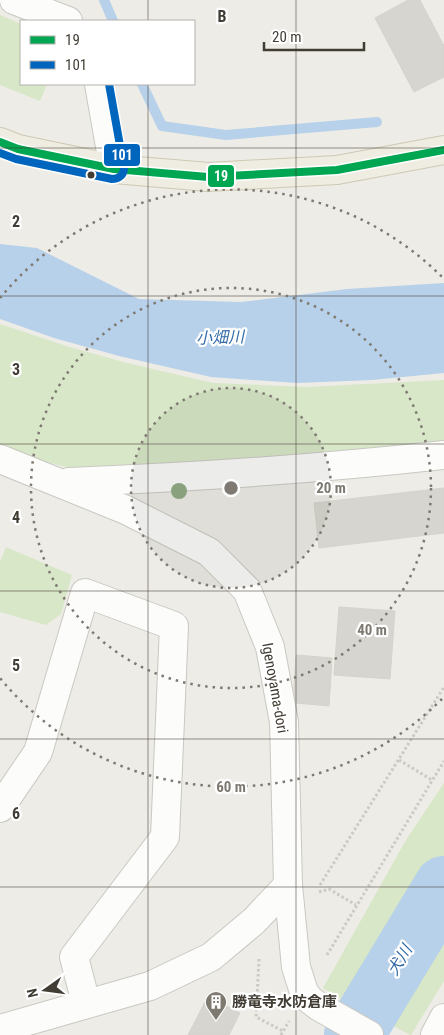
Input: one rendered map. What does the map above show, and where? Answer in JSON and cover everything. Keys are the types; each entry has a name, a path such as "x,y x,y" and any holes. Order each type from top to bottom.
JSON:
{"main road":[{"path":"0,142 18,149 114,169 208,177 337,170 444,150"}],"street":[{"path":"14,0 65,20"},
{"path":"71,0 80,20"},
{"path":"99,85 114,169"},
{"path":"58,482 196,477 353,465 444,455"},
{"name":"Igenoyama-dori","path":"0,459 126,510 209,552 247,590 270,647 284,722 288,885 296,967 304,992 309,999 369,1035"},
{"path":"0,808 38,752 86,593 174,626 164,837 74,957 86,1004"},
{"path":"0,1029 37,1027 86,1004 150,986 211,958 261,914 288,885"},
{"path":"435,1035 444,1018"}],"path":[{"path":"315,893 444,687"},
{"path":"399,760 432,780"},
{"path":"322,962 444,761"},
{"path":"329,889 356,905"},
{"path":"261,914 256,1017 282,1033 287,1023"}],"green space":[{"path":"0,15 20,24 20,85 47,85 40,101 0,85"},
{"path":"0,324 66,346 127,363 213,383 307,387 444,380 444,443 352,453 91,469 66,467 6,452 0,449"},
{"path":"6,547 72,575 61,614 46,625 0,612 0,562"},
{"path":"444,783 444,856 353,1006 323,988 406,840"},
{"path":"444,912 444,981 410,1035 379,1018"}],"water":[{"name":"小畑川","path":"0,244 37,248 139,299 241,302 347,289 444,283 444,373 372,380 297,383 211,377 119,356 54,338 0,319"}],"building":[{"path":"408,0 420,0 444,46 444,77 414,92 375,18"},
{"path":"444,488 444,533 319,548 314,503"},
{"path":"339,607 395,611 390,679 334,675"},
{"path":"296,655 332,658 329,706 296,703 294,688"},
{"name":"勝竜寺水防倉庫","path":"208,996 240,1013 229,1035 188,1035"}],"waterway":[{"path":"104,0 113,20"},
{"path":"142,85 162,126 226,135 377,122"},
{"name":"犬川","path":"354,1035 444,886"}],"transit line":[{"name":"101","path":"0,153 16,159 112,179 119,177 122,175 124,168 109,85"},
{"name":"19","path":"0,142 18,149 114,169 208,177 337,170 444,150"}],"place":[{"name":"勝竜寺水防倉庫","path":"216,1021"}]}
